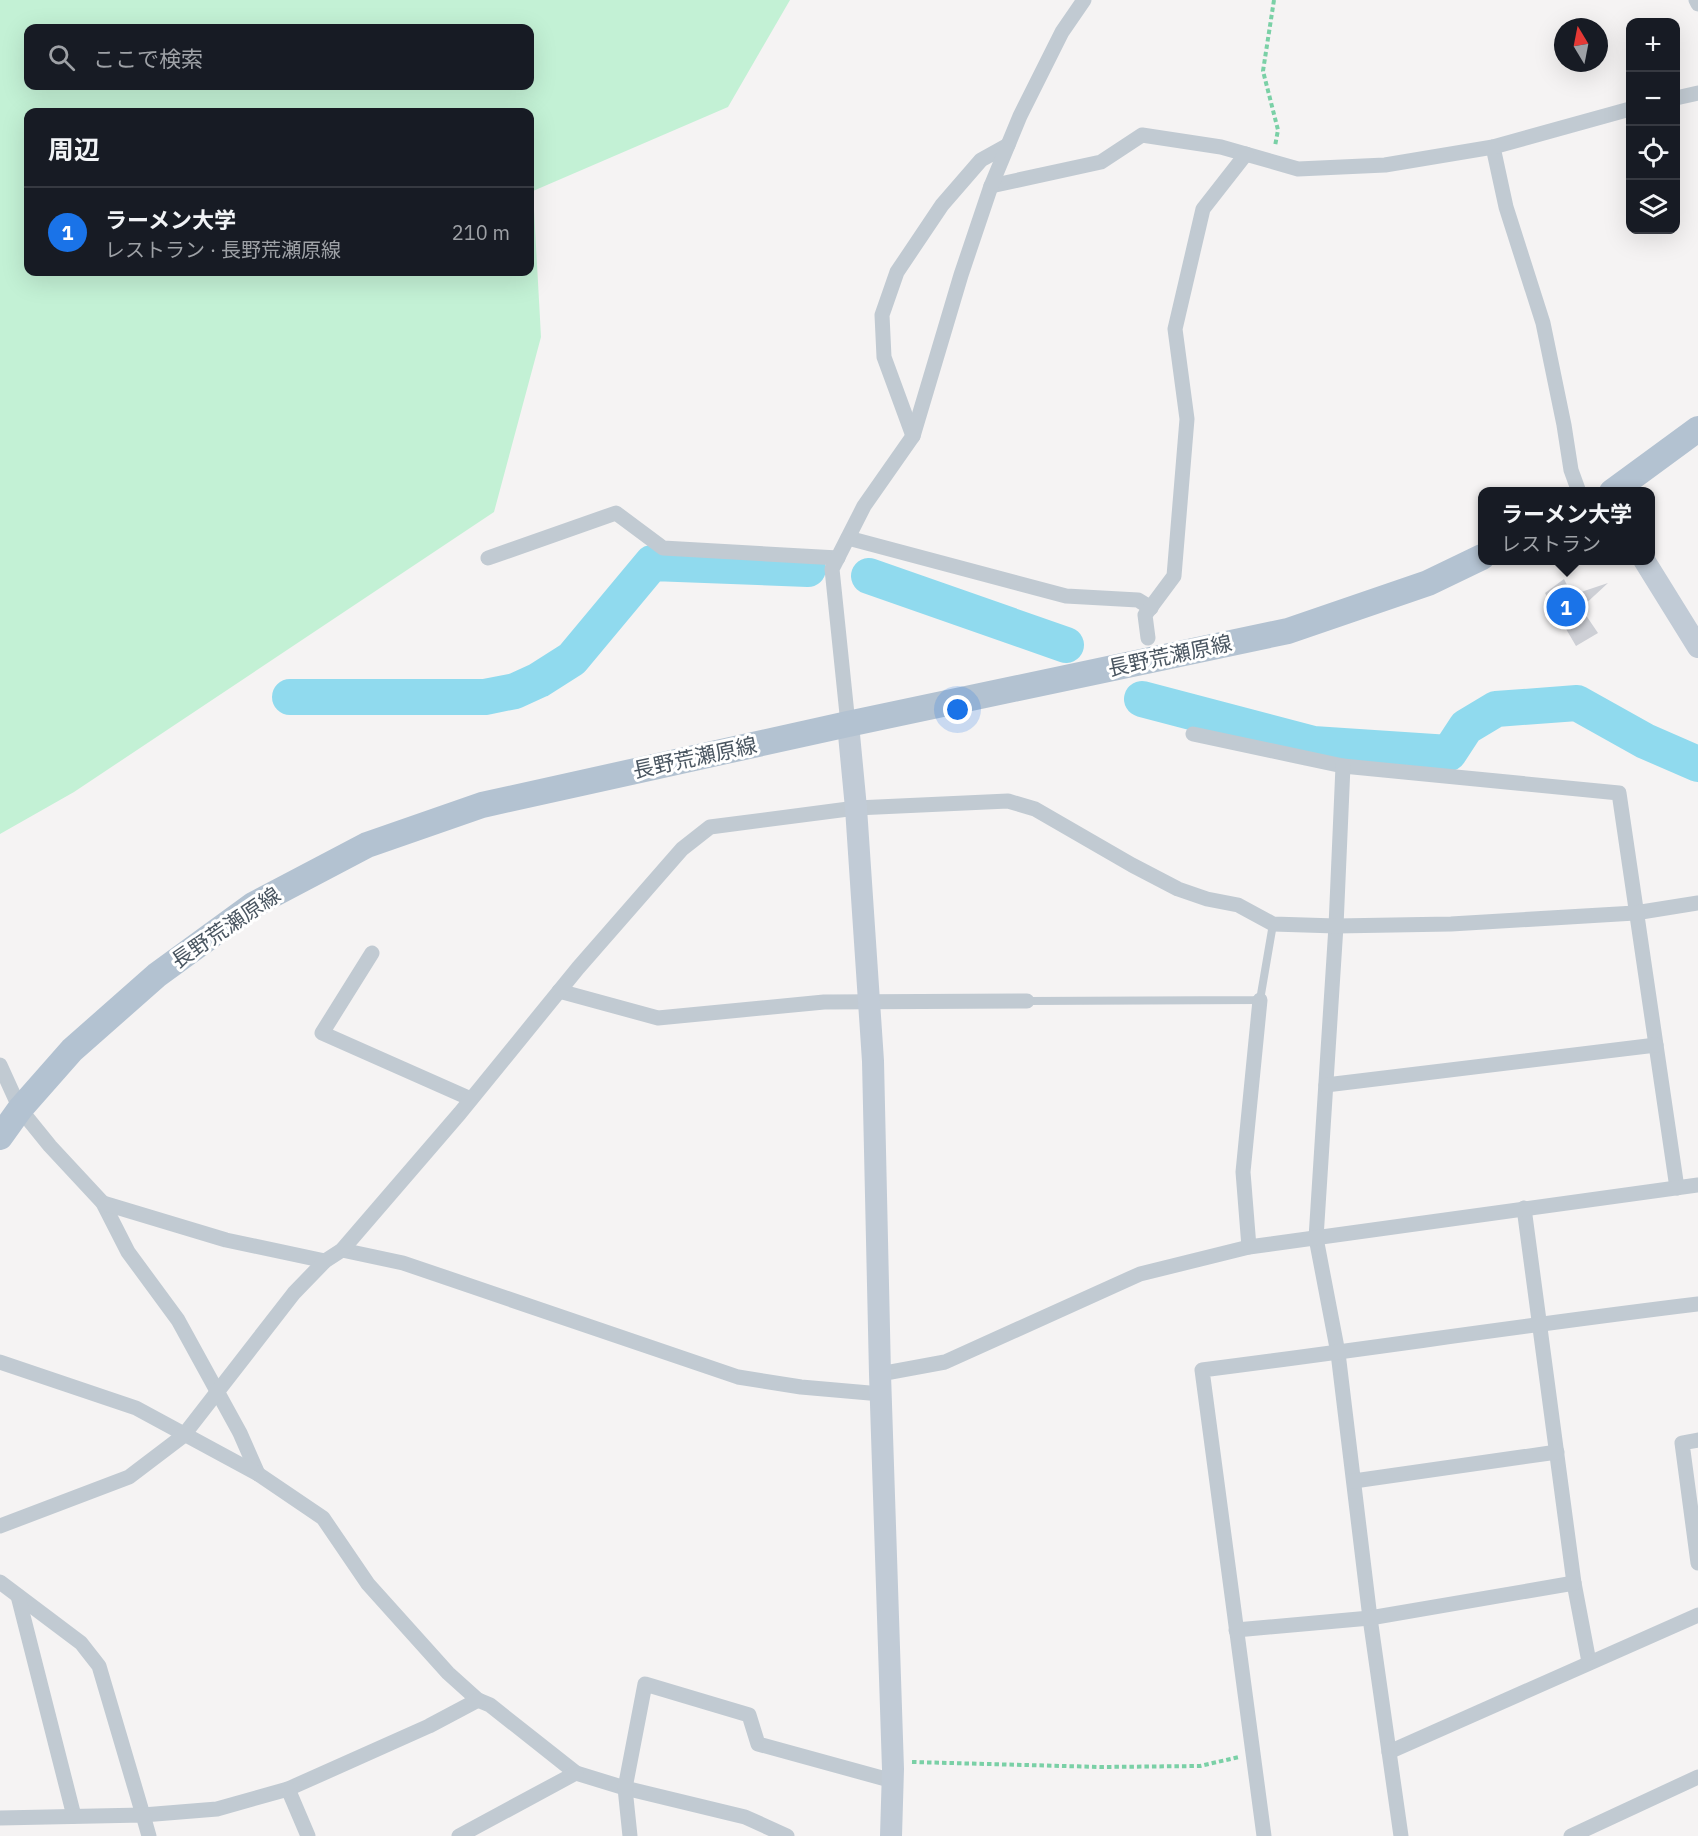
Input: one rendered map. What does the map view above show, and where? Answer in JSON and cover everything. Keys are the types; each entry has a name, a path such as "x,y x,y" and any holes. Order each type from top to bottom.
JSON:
{"main road":[{"path":"1619,487 1698,429"},
{"name":"長野荒瀬原線","path":"0,1137 20,1109 72,1050 157,975 253,905 367,845 482,805 848,724 1288,631 1428,583 1478,559"}],"street":[{"path":"891,1836 893,1771 880,1384 873,1061 856,808 832,569 864,506 913,436 961,275 991,186 1062,32 1084,0"},
{"path":"1696,0 1698,4"},
{"path":"1680,97 1698,93"},
{"path":"991,186 1101,162 1142,135 1221,147 1298,169 1385,165 1493,147 1626,110"},
{"path":"913,436 884,357 882,315 897,272 942,205 981,160 1008,145"},
{"path":"1493,147 1506,207 1543,323 1571,470 1577,487"},
{"path":"1148,638 1145,615 1174,576 1187,419 1174,329 1203,209 1246,154"},
{"path":"488,558 615,513 663,548 838,558"},
{"path":"848,538 1066,596 1138,600 1151,608"},
{"path":"1647,565 1698,647"},
{"path":"1193,734 1343,766 1619,793 1677,1188"},
{"path":"1343,766 1336,926 1316,1238 1338,1353 1370,1618 1401,1836"},
{"path":"0,1526 129,1476 183,1436 294,1293 325,1261 342,1250 471,1099 559,991 682,849 710,827 856,808 1008,801 1035,809 1178,889 1207,899 1238,905 1273,924 1336,926 1451,924 1635,913 1698,903"},
{"path":"372,953 322,1033 471,1099"},
{"path":"559,991 658,1018 824,1002 1027,1001"},
{"path":"1249,1247 1243,1172 1260,1000"},
{"path":"1326,1085 1656,1045"},
{"path":"0,1065 20,1109 103,1203 128,1252 178,1320 240,1433 258,1474"},
{"path":"342,1250 403,1263 738,1377 801,1387 880,1384 945,1362 1140,1274 1249,1247 1698,1185"},
{"path":"103,1203 226,1240 325,1261"},
{"path":"1524,1208 1574,1583 1589,1662"},
{"path":"1264,1836 1202,1370 1338,1353 1539,1323 1698,1304"},
{"path":"0,1362 136,1408 183,1436 258,1474 323,1518 368,1584 448,1673 478,1700 490,1706 576,1773 625,1788 745,1817 787,1836"},
{"path":"1698,1440 1682,1443 1698,1563"},
{"path":"1354,1481 1557,1452"},
{"path":"0,1582 81,1643 99,1665 149,1836"},
{"path":"1236,1630 1370,1618 1574,1583"},
{"path":"18,1596 74,1816"},
{"path":"1389,1752 1698,1615"},
{"path":"630,1836 625,1788 645,1684 749,1715 758,1744 893,1771"},
{"path":"0,1818 143,1815 217,1809 288,1789 429,1726 478,1700"},
{"path":"459,1836 576,1773"},
{"path":"1571,1836 1698,1777"},
{"path":"288,1789 308,1836"}],"lane":[{"path":"1027,1001 1260,1000 1273,924"}],"path":[{"path":"1271,161 1278,130 1263,71 1274,0"},
{"path":"893,1771 1200,1766 1253,1754"}],"green space":[{"path":"0,0 790,0 728,107 534,191 534,108 24,108 24,276 534,276 534,209 541,337 494,512 74,792 0,834"}],"building":[{"path":"1564,579 1572,595 1608,583 1581,608 1598,633 1576,646 1545,593"}],"waterway":[{"path":"290,697 485,697 515,691 539,680 572,659 652,563 808,569"},
{"path":"869,576 1066,645"},
{"path":"1142,699 1313,744 1449,753 1466,727 1496,709 1577,703 1645,741 1698,764"}],"place":[{"name":"ラーメン大学","path":"1566,607"}]}
